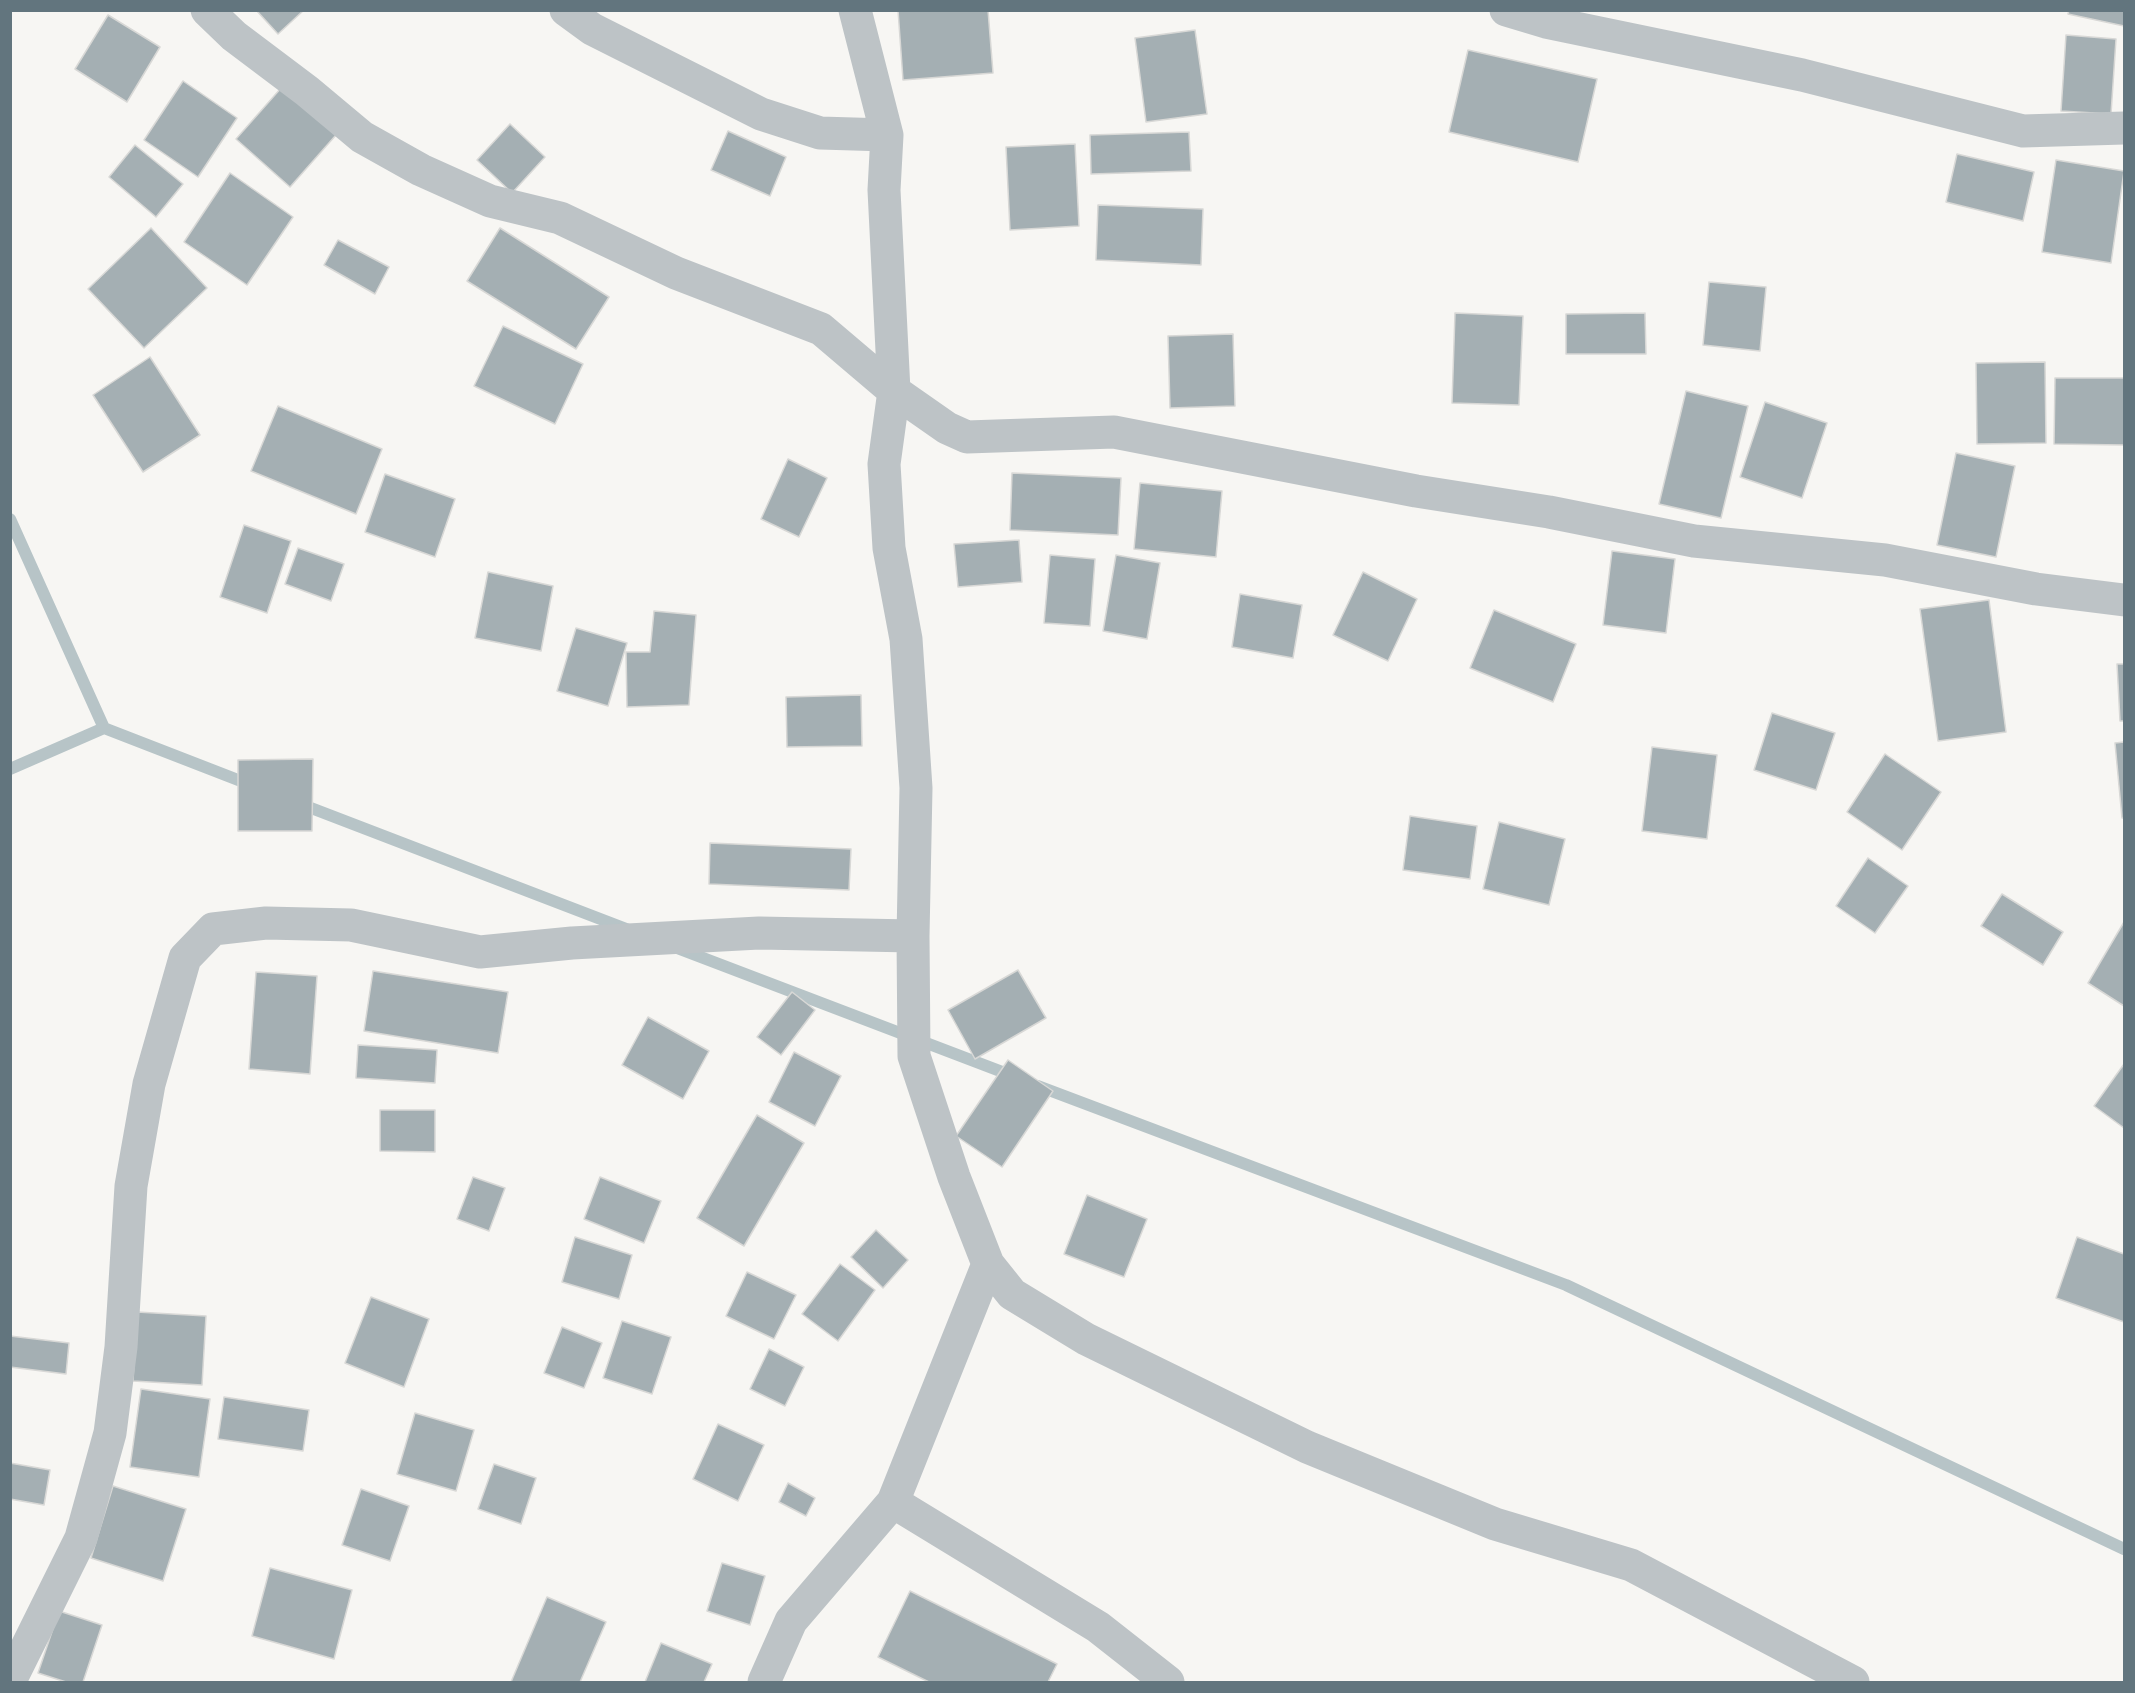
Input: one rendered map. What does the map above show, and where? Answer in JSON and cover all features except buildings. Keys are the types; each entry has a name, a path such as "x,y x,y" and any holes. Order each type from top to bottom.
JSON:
{"street":[{"path":"207,10 234,36 307,91 362,137 421,170 490,201 560,218 676,273 821,329 894,391 947,428 967,437 1114,432 1416,491 1549,512 1694,541 1885,560 2036,589 2124,600"},
{"path":"566,10 592,29 761,114 820,133 887,135"},
{"path":"855,10 887,135 884,190 894,391 884,464 889,548 906,639 916,788 913,936 914,1056 954,1177 988,1264 1012,1294 1086,1339 1306,1447 1495,1524 1631,1565 1853,1683"},
{"path":"1506,10 1546,22 1802,75 2023,131 2124,128"},
{"path":"10,1681 81,1538 110,1433 122,1347 131,1186 149,1084 184,958 213,929 266,922 351,925 480,952 572,943 759,933 913,936"},
{"path":"764,1683 791,1621 893,1502 988,1264"},
{"path":"893,1502 1098,1627 1168,1683"}],"waterway":[{"path":"10,519 104,728"},
{"path":"10,769 104,728 251,785"},
{"path":"298,803 629,930"},
{"path":"677,948 1013,1076"},
{"path":"1038,1086 1566,1285 2124,1549"}]}
